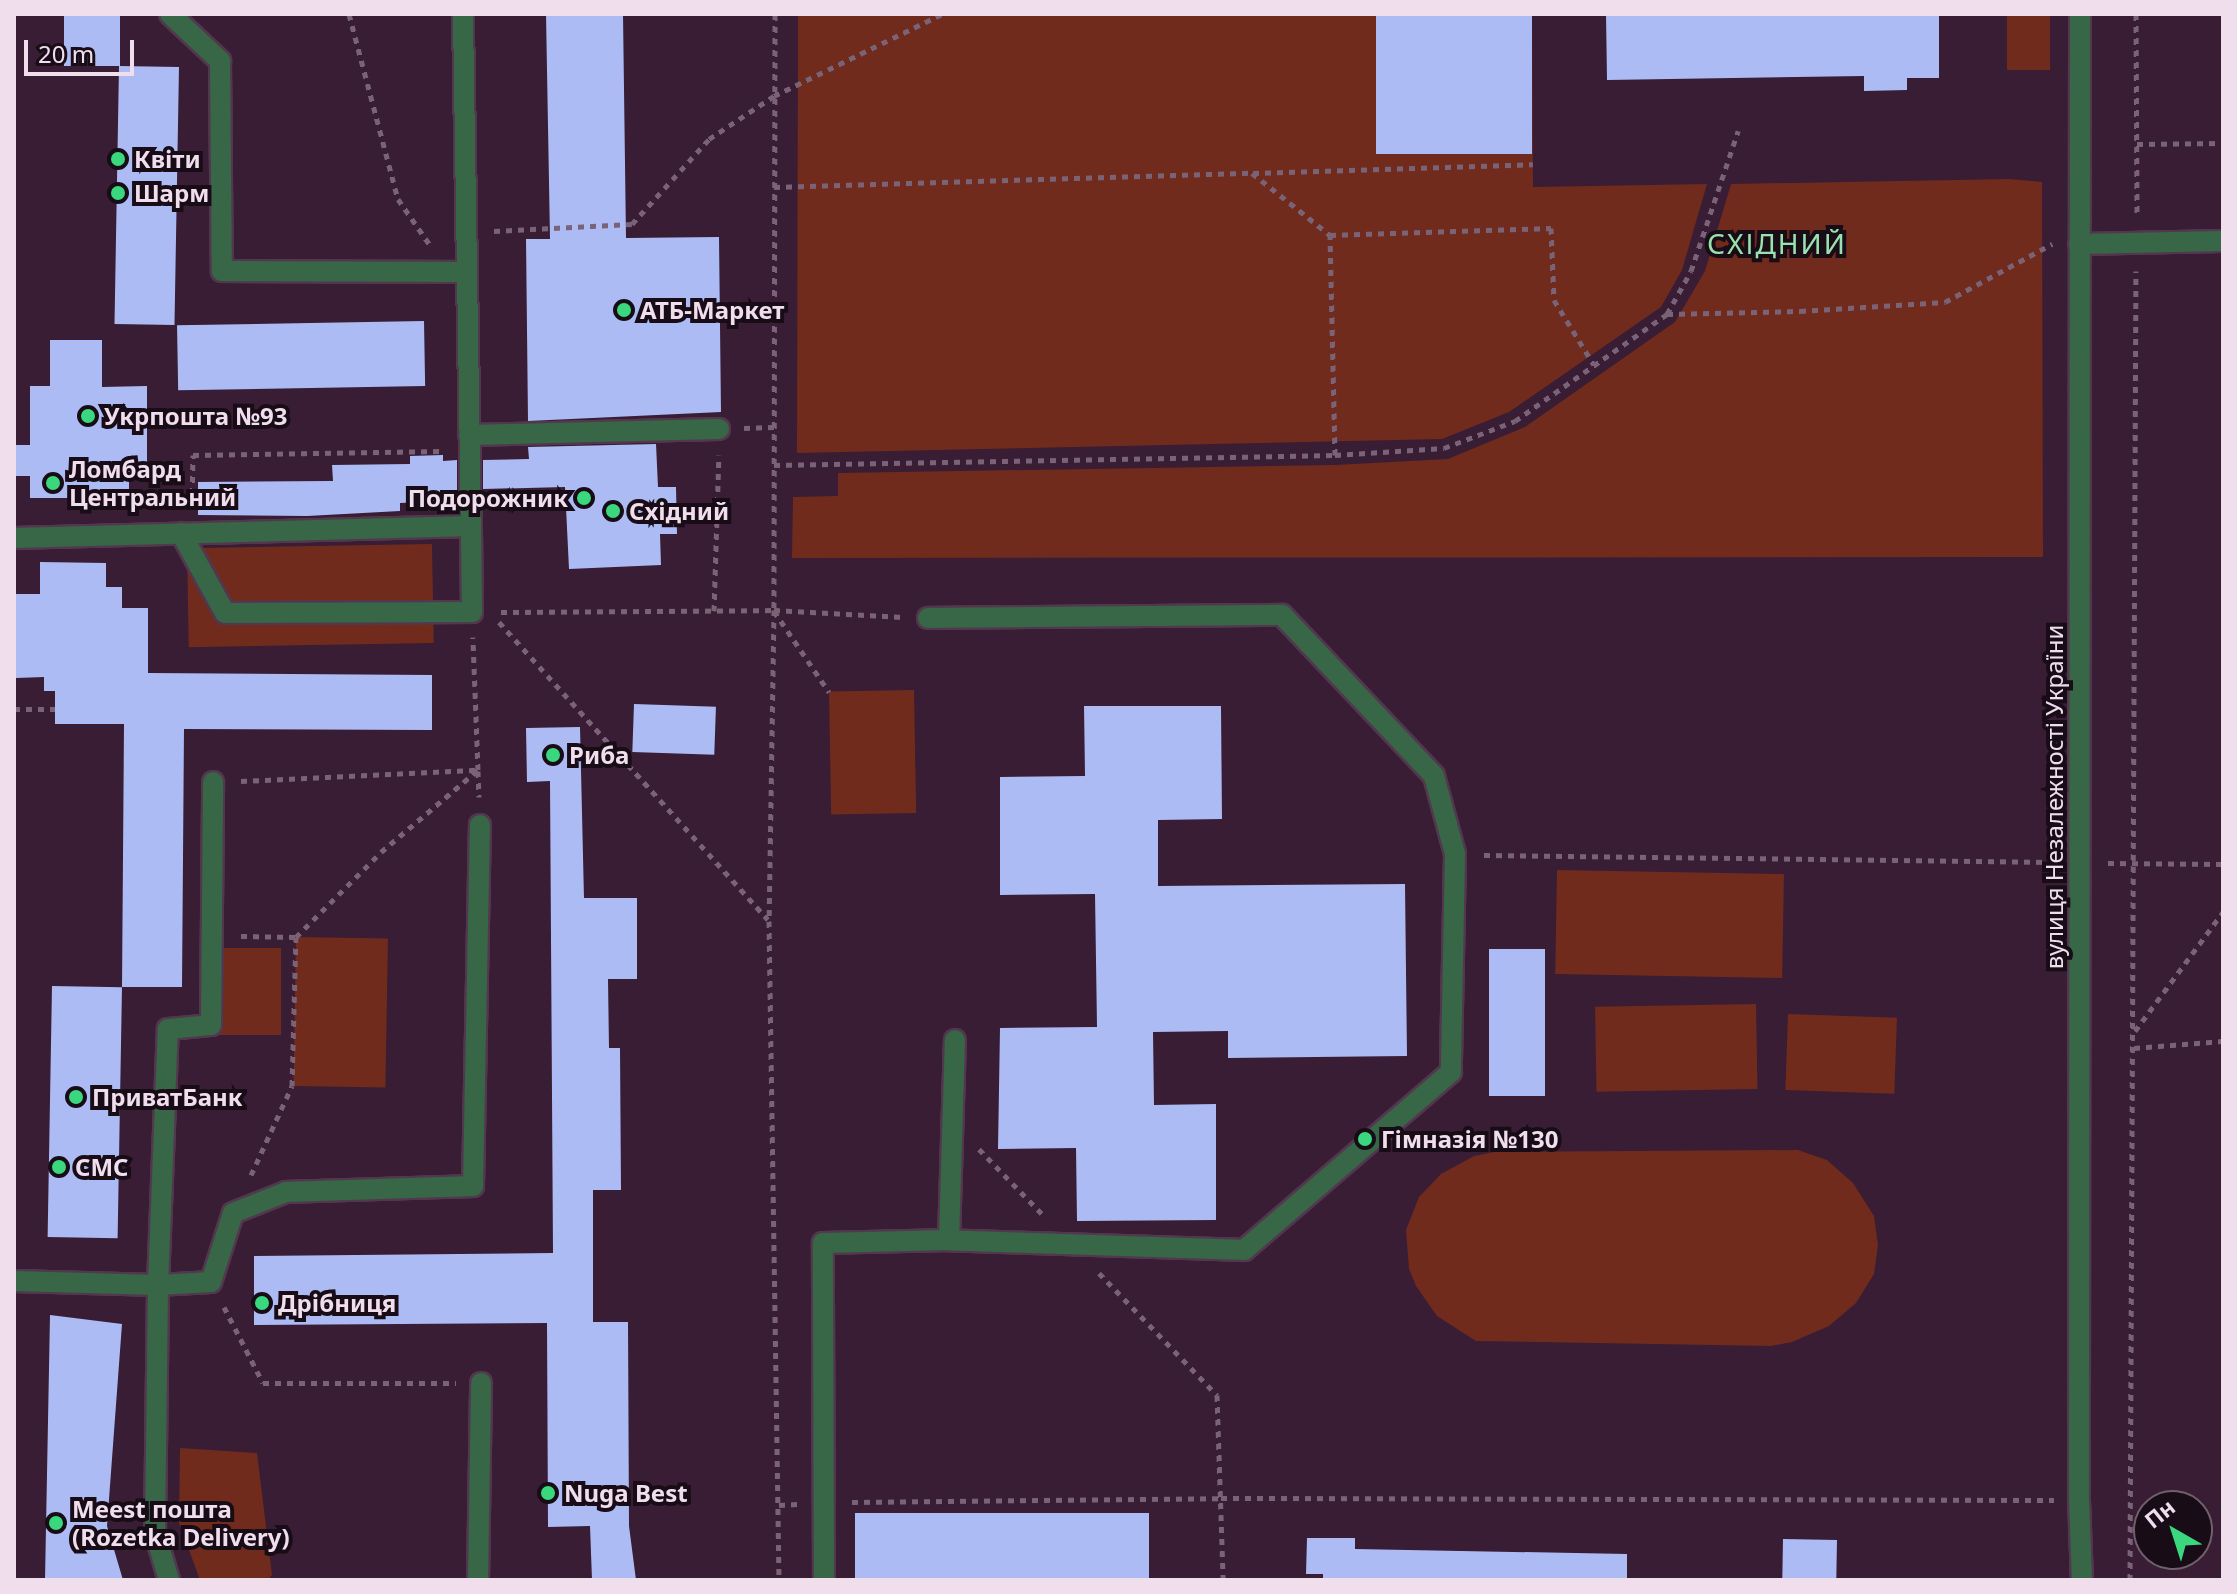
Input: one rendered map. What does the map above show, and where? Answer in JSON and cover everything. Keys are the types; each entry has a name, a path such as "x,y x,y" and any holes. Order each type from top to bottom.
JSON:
{"street":[{"path":"170,14 220,61 222,271 458,273"},
{"path":"186,524 225,613 472,612 469,443 458,273 465,233 463,14"},
{"name":"вулиця Незалежності України","path":"2080,14 2072,241 2080,863 2079,1500 2082,1580"},
{"path":"2072,241 2223,241"},
{"path":"469,443 719,429"},
{"path":"14,538 186,524 471,526"},
{"path":"824,1580 823,1243 949,1240 1244,1250 1451,1072 1455,854 1434,776 1282,615 928,618"},
{"path":"169,1580 155,1533 158,1285 168,1029 211,1025 213,782"},
{"path":"14,1281 158,1285 211,1282 233,1213 286,1192 473,1186 480,825"},
{"path":"949,1240 955,1040"},
{"path":"478,1580 481,1383"}],"path":[{"path":"349,14 398,199 458,273"},
{"path":"775,14 774,610 769,921 779,1580"},
{"path":"465,233 632,224 709,139 774,96 942,14"},
{"path":"2130,1580 2136,14"},
{"path":"774,465 1335,455 1444,448 1515,421 1667,314 1691,271 1738,131"},
{"path":"2137,144 2223,143"},
{"path":"774,187 1533,164"},
{"path":"1252,173 1330,235 1551,228 1554,300 1594,365"},
{"path":"1330,235 1335,455"},
{"path":"1667,314 1800,311 1945,302 2072,241"},
{"path":"714,611 719,429"},
{"path":"186,524 193,455 469,443"},
{"path":"774,610 829,692"},
{"path":"769,921 491,612 774,610 928,618"},
{"path":"472,612 478,770"},
{"path":"14,709 55,709"},
{"path":"213,782 478,770"},
{"path":"233,1213 292,1086 296,937 381,852 478,770"},
{"path":"1455,854 2223,864"},
{"path":"2134,1032 2223,912"},
{"path":"212,936 296,937"},
{"path":"2134,1048 2223,1041"},
{"path":"952,1122 1217,1395 1223,1580"},
{"path":"211,1282 263,1383 481,1383"},
{"path":"779,1505 1221,1498 2079,1500"}],"shaded area":[{"path":"798,14 1532,14 1533,187 1707,184 1682,270 1661,307 1509,412 1442,439 797,453"},
{"path":"2007,14 2050,14 2050,70 2007,70"},
{"path":"2009,179 2042,182 2043,557 792,558 793,497 838,496 838,473 1335,465 1448,459 1525,427 1675,322 1705,271 1731,184"},
{"path":"432,544 434,643 189,647 187,548"},
{"path":"914,690 916,813 831,814 829,691"},
{"path":"1557,870 1784,874 1782,978 1555,974"},
{"path":"296,937 388,939 385,1088 293,1086"},
{"path":"219,948 281,948 281,1035 219,1035"},
{"path":"1756,1004 1757,1089 1597,1092 1595,1007"},
{"path":"1788,1014 1897,1018 1894,1094 1785,1090"},
{"path":"1798,1150 1827,1160 1853,1183 1874,1216 1878,1245 1874,1274 1856,1303 1829,1326 1792,1342 1771,1346 1476,1341 1437,1316 1416,1286 1409,1269 1406,1230 1419,1197 1441,1174 1474,1156 1494,1152"},
{"path":"180,1448 257,1453 272,1575 268,1580 200,1580 179,1523"}],"building":[{"path":"64,14 120,14 120,66 64,66"},
{"name":"АТБ-Маркет","path":"546,14 623,14 626,238 719,237 721,412 528,421 526,239 550,239"},
{"path":"1376,14 1532,14 1532,154 1376,154"},
{"path":"1606,14 1939,14 1939,78 1907,78 1907,90 1864,91 1864,76 1607,80"},
{"path":"119,66 179,67 174,325 114,324"},
{"path":"424,321 425,386 178,390 177,325"},
{"name":"Укрпошта №93","path":"50,340 102,340 102,387 147,386 147,478 129,478 129,498 30,498 30,476 14,476 14,445 30,445 30,386 50,386"},
{"name":"Східний","path":"656,444 658,487 676,487 677,534 660,534 661,565 569,569 565,487 483,489 483,460 529,459 528,447"},
{"path":"443,455 443,461 457,460 457,490 445,490 445,501 400,503 400,511 307,516 198,515 198,482 333,481 332,465 410,464 410,456"},
{"path":"40,562 106,563 106,587 122,587 122,608 148,608 148,673 432,675 432,730 184,729 182,987 122,987 124,724 55,724 55,691 44,691 44,677 16,678 15,594 40,594"},
{"path":"634,704 716,707 714,755 632,752"},
{"path":"1084,706 1221,706 1222,819 1158,820 1158,886 1405,884 1407,1056 1228,1058 1228,1031 1153,1032 1154,1105 1216,1104 1216,1220 1077,1221 1076,1148 998,1149 1000,1028 1097,1027 1095,894 1000,895 1000,777 1085,776"},
{"path":"580,727 584,898 637,898 637,979 608,979 609,1048 620,1048 621,1190 593,1190 593,1322 628,1322 629,1526 636,1580 592,1580 590,1526 548,1527 547,1323 254,1325 254,1256 553,1253 550,781 527,782 526,728"},
{"path":"1489,949 1545,949 1545,1096 1489,1096"},
{"path":"52,986 122,987 118,1238 48,1237"},
{"path":"50,1315 122,1324 107,1526 123,1580 45,1580"},
{"path":"855,1513 1149,1513 1149,1580 855,1580"},
{"path":"1307,1538 1355,1538 1355,1549 1627,1554 1627,1580 1323,1580 1323,1574 1306,1574"},
{"path":"1783,1539 1837,1540 1836,1580 1782,1580"}],"place":[{"name":"Квіти","path":"118,159"},
{"name":"Шарм","path":"118,193"},
{"name":"АТБ-Маркет","path":"624,310"},
{"name":"Укрпошта №93","path":"88,416"},
{"name":"Ломбард Центральний","path":"53,483"},
{"name":"Подорожник","path":"584,498"},
{"name":"Східний","path":"613,511"},
{"name":"Риба","path":"553,755"},
{"name":"ПриватБанк","path":"76,1097"},
{"name":"Гімназія №130","path":"1365,1139"},
{"name":"СМС","path":"59,1167"},
{"name":"Дрібниця","path":"262,1303"},
{"name":"Nuga Best","path":"548,1493"},
{"name":"Meest пошта (Rozetka Delivery)","path":"56,1523"}],"district":[{"name":"СХІДНИЙ","path":"1777,243"}]}
